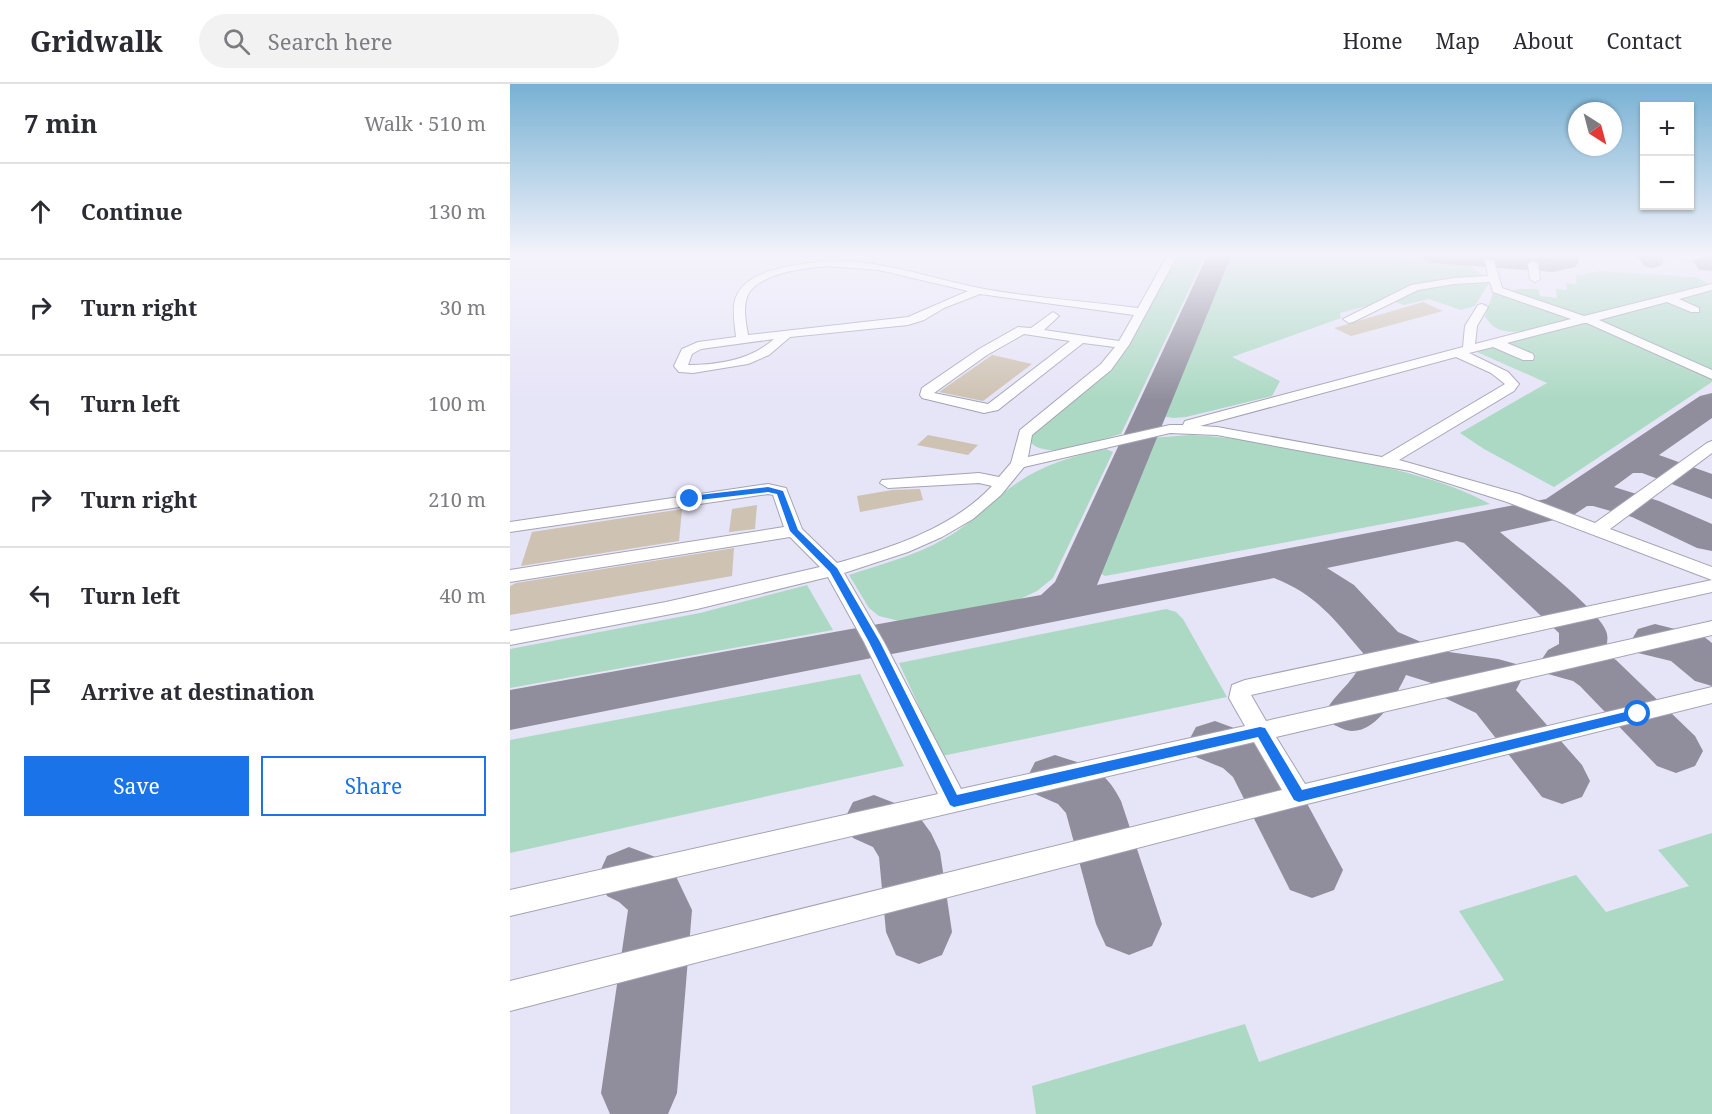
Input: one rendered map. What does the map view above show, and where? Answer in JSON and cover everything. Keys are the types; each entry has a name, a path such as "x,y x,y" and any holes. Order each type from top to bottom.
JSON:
{"lane":[{"path":"740,304 742,339"},
{"path":"786,334 766,353 750,360 693,369 684,369 681,366 683,357 691,349 742,339 786,334 908,321 921,318 945,304"},
{"path":"1071,304 1141,312"},
{"path":"510,638 698,603 875,558 929,536 961,518 1003,483 1019,464 1026,433 1106,367 1123,345 1145,304"},
{"path":"1350,319 1380,304"},
{"path":"1538,304 1586,319 1712,375"},
{"path":"1019,464 1170,429 1644,304"},
{"path":"1682,304 1695,310"},
{"path":"1463,350 1474,315 1482,307"},
{"path":"1036,330 1053,316"},
{"path":"1080,339 993,407 984,409 927,394 927,391 983,352 1022,330 1036,330 1123,345"},
{"path":"1495,343 1528,357"},
{"path":"1386,461 1509,388 1512,384 1510,379 1463,350"},
{"path":"1170,429 1217,431 1413,467 1513,498 1712,574"},
{"path":"1596,531 1712,446"},
{"path":"888,483 978,478 1003,483"},
{"path":"510,526 768,489 780,492 794,531 833,570 874,642 954,801"},
{"path":"510,576 794,531"},
{"path":"1299,796 1240,698 1240,691 1245,688 1712,586"},
{"path":"510,903 1712,628"},
{"path":"510,996 1299,796 1712,696"}],"green space":[{"path":"1148,304 1182,304 1121,434 1085,445 1058,450 1046,450 1036,446 1028,439 1033,432 1115,361"},
{"path":"1208,304 1374,304 1340,313 1341,318 1232,357 1280,381 1272,396 1186,417 1161,416"},
{"path":"1444,304 1476,304 1461,310"},
{"path":"1489,304 1630,304 1512,332 1497,328 1485,316"},
{"path":"1657,304 1712,304 1712,382 1554,487 1484,449 1460,433 1547,383 1477,352 1485,348"},
{"path":"1190,435 1263,443 1395,470 1453,487 1490,504 1105,576 1098,572 1150,438"},
{"path":"1106,449 1113,452 1053,578 1037,591 1018,600 899,621 879,616 869,608 849,575 910,555 944,539 1027,476 1071,458"},
{"path":"807,585 833,630 510,688 510,649 700,613"},
{"path":"1166,609 1176,612 1183,619 1227,697 942,756 899,663"},
{"path":"860,674 904,766 510,853 510,740"},
{"path":"1712,833 1712,1114 1036,1114 1032,1086 1245,1024 1259,1062 1504,980 1459,911 1576,875 1606,912 1689,886 1658,850"}],"building":[{"path":"1416,304 1428,304 1443,311 1351,336 1334,328"},
{"path":"992,355 1032,364 983,401 939,392"},
{"path":"928,435 978,445 968,455 917,445"},
{"path":"920,489 923,500 860,512 857,496 892,490"},
{"path":"757,505 755,529 729,532 732,509"},
{"path":"682,509 679,541 521,566 532,532"},
{"path":"734,548 732,576 510,615 510,586 516,583"}],"taxiway":[{"path":"1054,608 1065,600 1075,586 1198,304"},
{"path":"1457,528 1558,508 1712,403"},
{"path":"1622,465 1631,462 1655,465 1712,488"},
{"path":"1579,495 1593,494 1627,502 1712,539"},
{"path":"1277,564 1457,528"},
{"path":"1457,528 1478,534 1578,624 1583,632 1583,647 1574,659 1565,662 1586,666 1598,673 1676,751"},
{"path":"510,710 1277,564"},
{"path":"1277,564 1309,576 1338,595 1387,650 1387,659 1377,684 1352,711"},
{"path":"1655,641 1686,648 1712,668"},
{"path":"1383,644 1439,668 1498,677"},
{"path":"1463,685 1494,699 1562,781"},
{"path":"1215,742 1242,753 1253,761 1312,870"},
{"path":"1055,778 1078,787 1092,801 1129,924"},
{"path":"874,820 894,829 909,852 919,932"},
{"path":"629,876 650,888 660,910 639,1093"}],"route":[{"path":"690,499 768,489 780,492 794,531 833,570 874,642 954,801 1260,732 1299,796 1638,714"}]}
